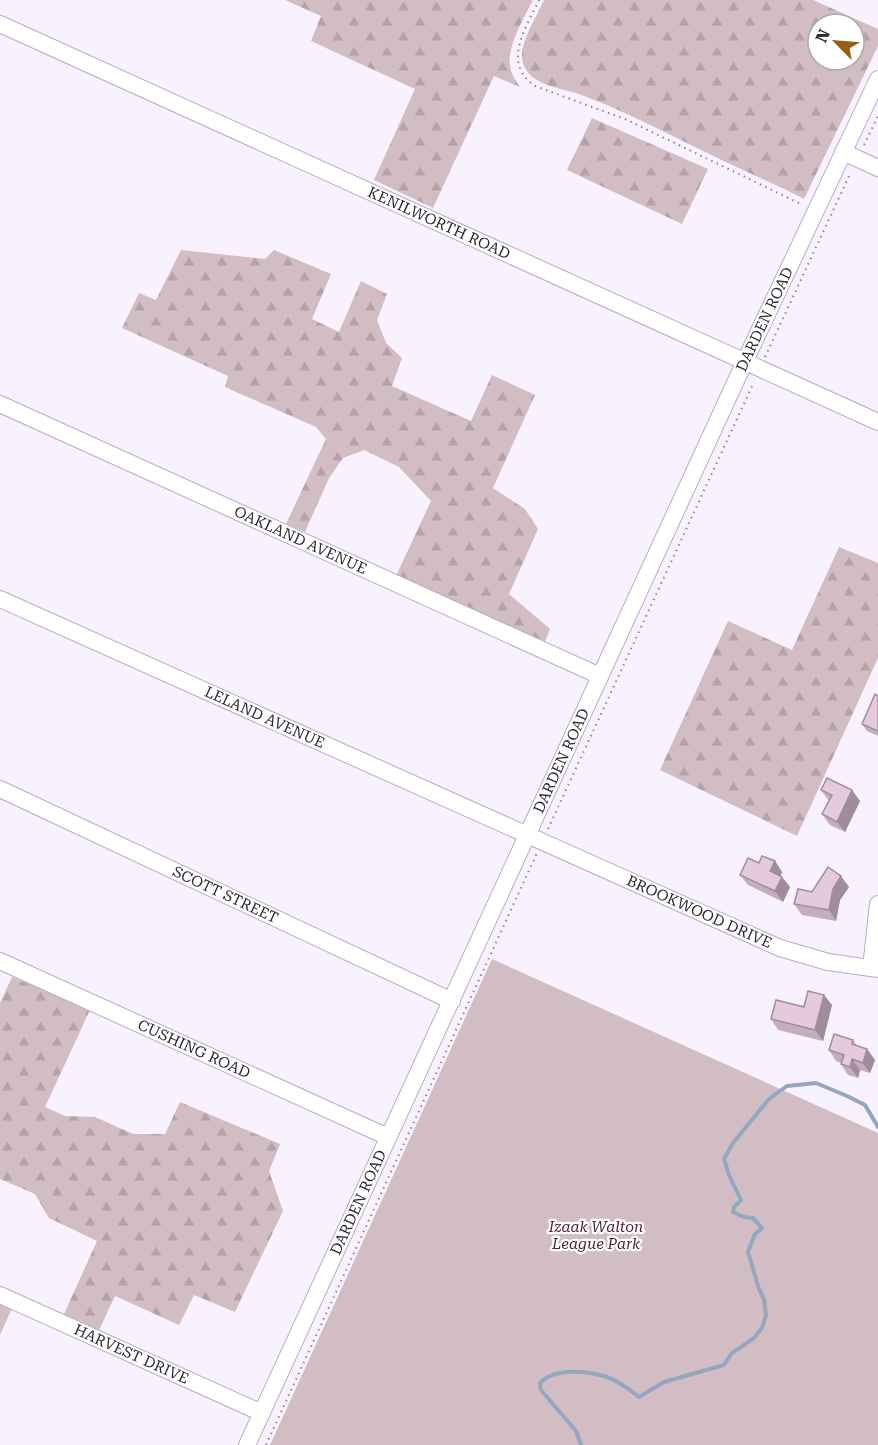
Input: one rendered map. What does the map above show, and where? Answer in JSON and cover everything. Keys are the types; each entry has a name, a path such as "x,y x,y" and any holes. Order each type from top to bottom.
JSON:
{"street":[{"name":"KENILWORTH ROAD","path":"0,24 878,422"},
{"name":"DARDEN ROAD","path":"247,1445 526,836 878,79"},
{"path":"843,152 878,168"},
{"name":"OAKLAND AVENUE","path":"0,404 600,676"},
{"name":"LELAND AVENUE","path":"0,599 526,836"},
{"name":"SCOTT STREET","path":"0,789 452,1001"},
{"name":"BROOKWOOD DRIVE","path":"526,836 780,948 828,962 874,968"},
{"path":"874,968 878,904"},
{"name":"CUSHING ROAD","path":"0,961 388,1137"},
{"name":"HARVEST DRIVE","path":"0,1294 262,1413"}],"path":[{"path":"539,0 521,38 519,50 519,67 523,76 529,81 536,86 634,123 805,207"}],"green space":[{"path":"285,0 533,0 511,50 511,72 520,87 494,76 433,208 374,180 415,89 311,41 321,16"},
{"path":"544,0 813,0 840,12 806,12 806,72 865,72 804,199 625,113 593,99 538,81 523,63 523,49"},
{"path":"866,24 878,29 878,46 866,71"},
{"path":"592,118 708,169 682,224 567,170"},
{"path":"181,250 265,259 274,250 331,274 312,319 339,332 361,281 387,294 377,320 386,343 402,358 392,386 471,421 492,375 535,395 493,488 525,509 538,529 509,594 550,629 544,644 396,576 431,501 399,467 364,450 343,458 329,478 305,532 286,524 326,439 316,427 225,387 228,376 122,328 139,293 156,300"},
{"path":"839,547 878,563 878,658 797,836 660,770 728,621 792,650"},
{"name":"Izaak Walton League Park","path":"492,959 878,1133 878,1445 270,1445"},
{"path":"12,977 90,1010 45,1107 65,1116 95,1117 133,1134 165,1134 180,1102 280,1144 269,1171 283,1211 235,1312 194,1295 179,1325 115,1296 99,1330 64,1314 97,1241 49,1218 35,1194 0,1179 0,1003"},
{"path":"0,1286 18,1295 0,1335"}],"building":[{"path":"875,694 878,696 878,731 862,724"},
{"path":"827,778 852,790 837,822 822,814 832,795 821,790"},
{"path":"762,856 775,861 770,871 782,877 775,891 740,875 748,858 759,863"},
{"path":"828,867 841,876 833,889 829,910 794,904 798,889 812,892"},
{"path":"808,991 824,995 815,1030 771,1019 776,1000 804,1007"},
{"path":"834,1034 853,1040 852,1044 867,1049 863,1063 852,1059 850,1067 841,1064 844,1055 829,1050"}],"waterway":[{"path":"581,1445 576,1431 541,1390 540,1383 546,1378 563,1372 599,1375 616,1381 639,1397 664,1382 724,1365 731,1354 754,1338 762,1328 766,1315 764,1299 748,1252 755,1234 762,1228 753,1218 733,1212 734,1207 741,1200 724,1159 733,1143 769,1099 787,1086 816,1083 865,1105 878,1127"}]}
